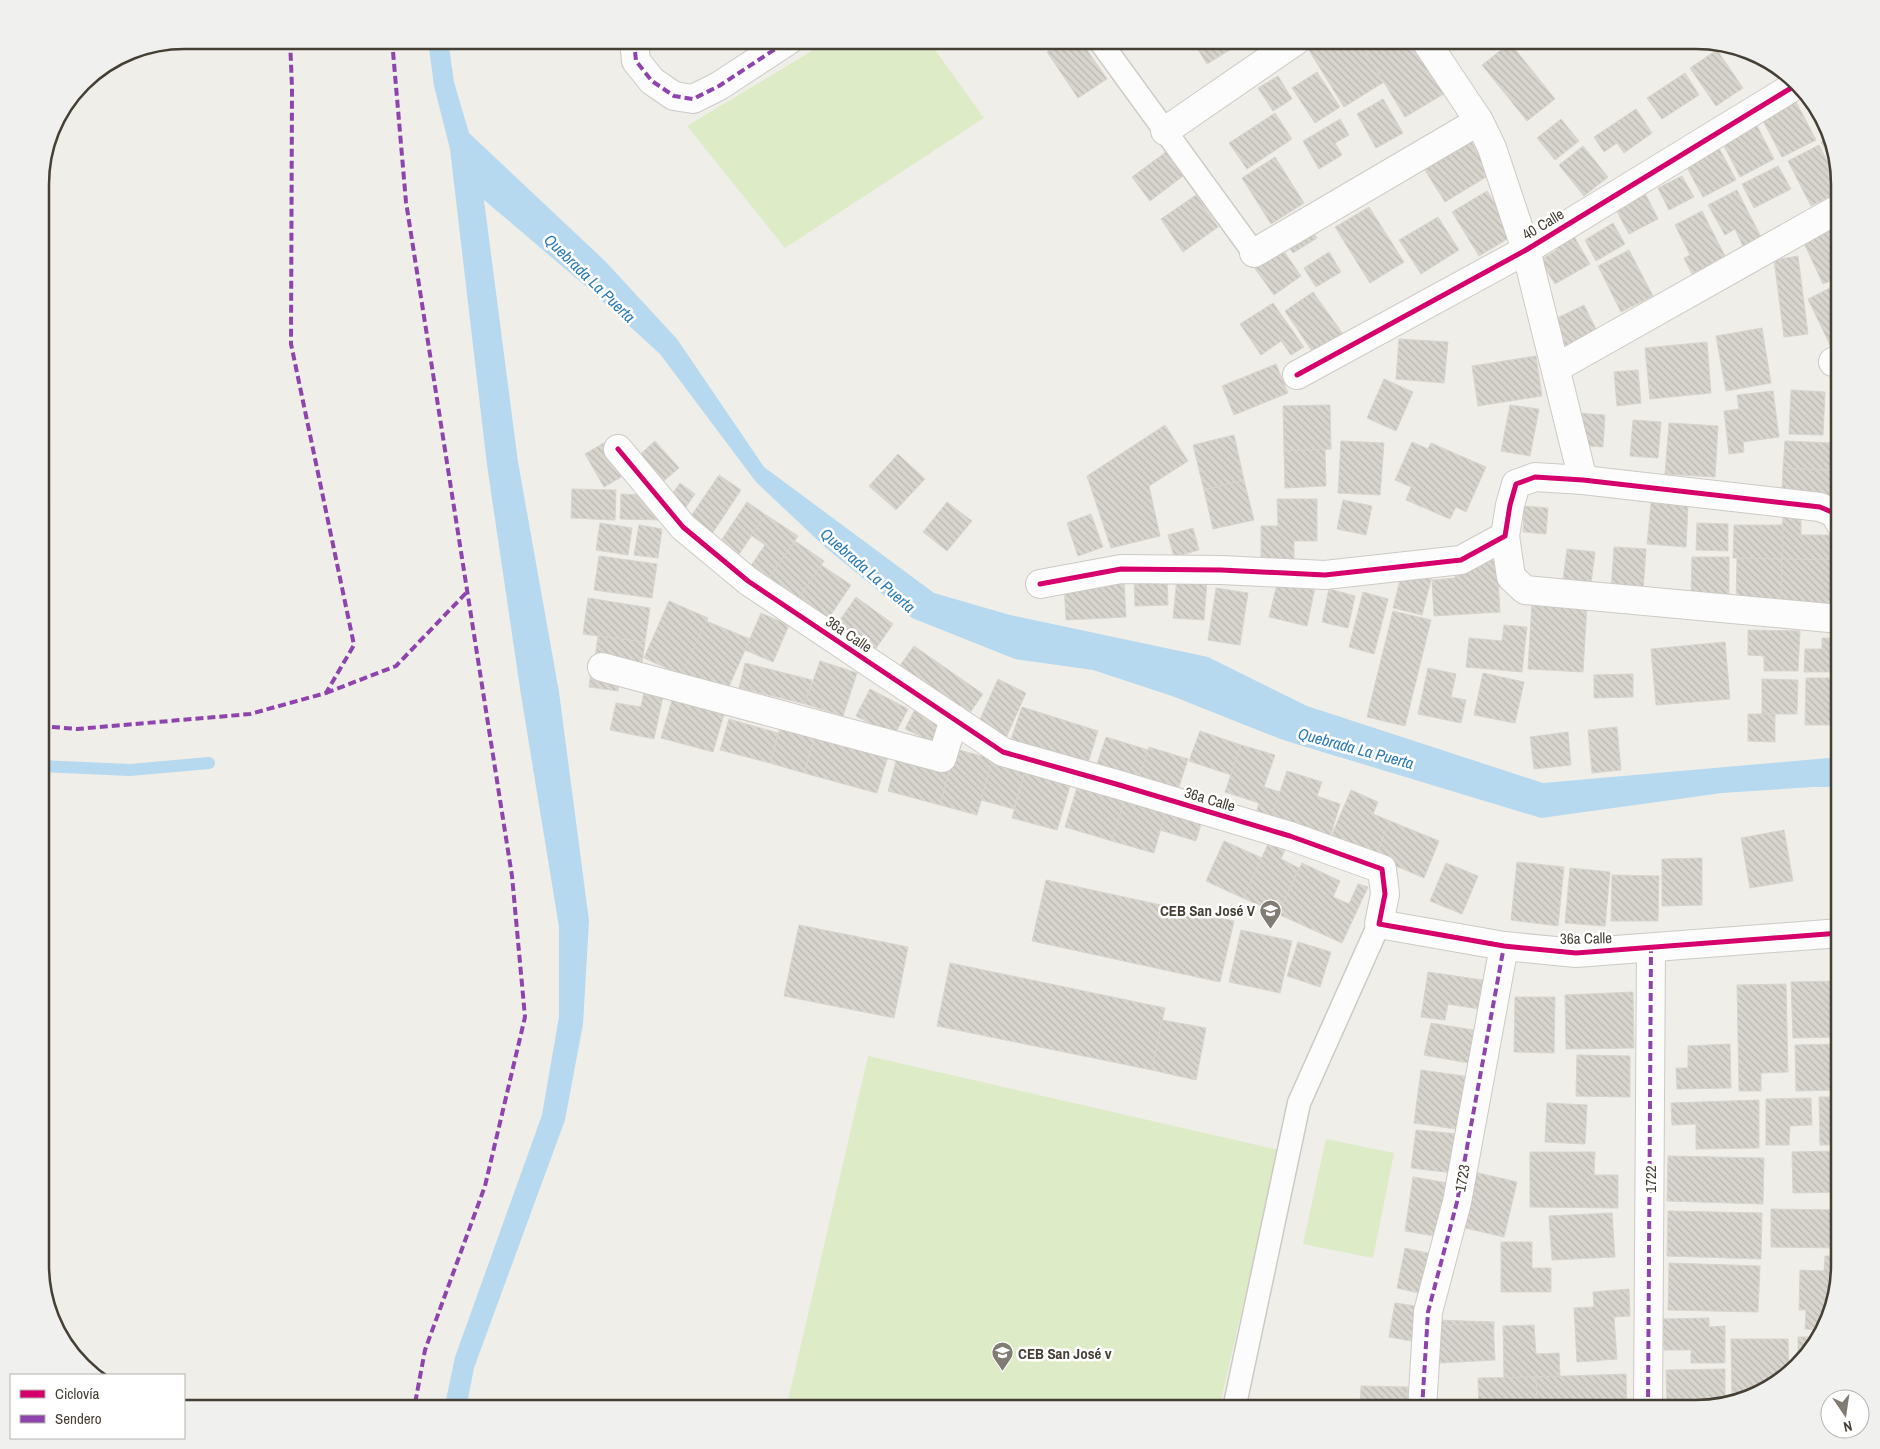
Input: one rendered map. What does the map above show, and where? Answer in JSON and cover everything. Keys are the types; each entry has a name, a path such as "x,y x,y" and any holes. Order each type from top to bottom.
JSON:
{"street":[{"path":"635,49 636,61 652,81 674,96 693,99 719,86 775,49"},
{"path":"1165,131 1284,49"},
{"path":"1430,49 1479,121 1492,148 1526,250 1583,480"},
{"name":"40 Calle","path":"1297,374 1526,250 1792,88"},
{"path":"1254,254 1479,121"},
{"path":"1556,368 1831,213"},
{"name":"36a Calle","path":"618,449 683,527 748,581 1003,752 1290,836 1382,869 1385,894 1380,924 1504,946 1576,953 1831,934"},
{"path":"1831,512 1820,507 1583,480 1535,477 1516,484 1510,505 1506,536 1511,577 1525,590 1831,618"},
{"path":"1040,584 1121,569 1335,574 1461,560 1506,536"},
{"path":"602,667 942,758 954,719"},
{"name":"1723","path":"1423,1400 1428,1312 1457,1202 1504,946"},
{"name":"1722","path":"1648,1400 1651,948"}],"lane":[{"path":"1106,49 1254,254"},
{"path":"1236,1400 1299,1103 1380,924"}],"green space":[{"path":"815,49 934,49 984,118 785,248 687,126"},
{"path":"868,1056 1279,1150 1221,1400 788,1400"},
{"path":"1326,1139 1394,1153 1373,1258 1303,1244"}],"water":[{"name":"Quebrada La Puerta","path":"429,49 449,49 454,82 469,133 605,261 677,339 764,467 934,593 1010,615 1208,657 1307,706 1543,783 1831,758 1831,787 1722,793 1541,818 1283,740 1172,696 1093,670 1015,659 912,618 826,548 756,482 660,354 589,289 484,200 518,462 559,692 589,921 583,1024 565,1120 474,1368 468,1400 446,1400 455,1357 542,1115 559,1017 559,927 521,695 487,465 450,149 434,86"}],"building":[{"path":"1052,49 1086,49 1107,79 1078,98 1047,52"},
{"path":"1198,49 1231,49 1207,64"},
{"path":"1308,49 1364,49 1384,82 1344,107"},
{"path":"1364,49 1421,49 1447,92 1405,117"},
{"path":"1502,49 1515,49 1555,99 1527,121 1482,65"},
{"path":"1717,50 1743,88 1716,106 1690,68"},
{"path":"1317,72 1340,107 1315,123 1292,88"},
{"path":"1685,73 1699,95 1662,119 1647,98"},
{"path":"1278,76 1292,99 1273,111 1258,88"},
{"path":"1792,94 1816,140 1782,157 1758,111"},
{"path":"1383,99 1403,133 1376,148 1357,114"},
{"path":"1636,109 1652,133 1624,153 1617,143 1604,152 1594,137"},
{"path":"1809,110 1813,116 1819,130"},
{"path":"1275,113 1292,139 1247,169 1229,143"},
{"path":"1753,118 1774,159 1740,177 1719,136"},
{"path":"1340,119 1349,135 1335,143 1342,155 1319,169 1303,141"},
{"path":"1561,119 1579,141 1555,160 1537,138"},
{"path":"1466,133 1491,174 1445,202 1420,162"},
{"path":"1824,140 1829,157 1821,142"},
{"path":"1819,145 1830,166 1831,196 1811,206 1788,161"},
{"path":"1583,146 1608,177 1584,196 1559,165"},
{"path":"1719,148 1736,180 1703,197 1686,166"},
{"path":"1170,149 1187,173 1150,201 1132,177"},
{"path":"1275,157 1304,203 1271,224 1242,178"},
{"path":"1778,166 1791,189 1754,208 1742,184"},
{"path":"1682,176 1694,197 1669,210 1658,188"},
{"path":"1737,190 1761,237 1743,246 1735,229 1725,235 1708,205"},
{"path":"1487,191 1514,235 1479,256 1452,212"},
{"path":"1645,193 1658,219 1629,234 1615,208"},
{"path":"1196,195 1218,227 1183,252 1161,219"},
{"path":"1369,207 1404,262 1370,283 1335,227"},
{"path":"1702,211 1725,256 1692,274 1684,258 1690,255 1675,225"},
{"path":"1438,217 1459,250 1421,274 1399,240"},
{"path":"1305,220 1317,238 1293,253 1282,235"},
{"path":"1613,223 1625,244 1596,261 1585,240"},
{"path":"1831,229 1831,281 1823,284 1803,241"},
{"path":"1572,233 1590,264 1555,284 1540,260 1557,250 1553,244"},
{"path":"1281,247 1301,276 1274,295 1253,266"},
{"path":"1629,250 1653,296 1621,312 1598,266"},
{"path":"1329,252 1341,272 1316,287 1304,268"},
{"path":"1798,256 1808,334 1784,337 1774,260"},
{"path":"1831,288 1831,347 1808,299"},
{"path":"1313,292 1343,334 1314,354 1285,311"},
{"path":"1273,303 1304,347 1291,355 1281,341 1261,355 1240,324"},
{"path":"1584,305 1597,331 1562,348 1549,322"},
{"path":"1762,328 1771,383 1726,391 1716,336"},
{"path":"1399,339 1448,342 1444,383 1396,379"},
{"path":"1707,342 1711,393 1650,399 1645,348"},
{"path":"1536,356 1542,396 1478,406 1472,366"},
{"path":"1276,364 1288,393 1234,415 1222,386"},
{"path":"1638,370 1641,403 1617,406 1614,372"},
{"path":"1384,379 1413,392 1396,431 1367,418"},
{"path":"1791,390 1825,392 1823,435 1789,434"},
{"path":"1773,391 1779,437 1743,442 1744,452 1729,454 1724,411 1739,409 1737,395"},
{"path":"1330,405 1331,449 1284,451 1283,406"},
{"path":"1510,405 1539,409 1530,456 1501,451"},
{"path":"1577,413 1605,415 1603,447 1575,445"},
{"path":"1633,420 1661,422 1658,458 1630,456"},
{"path":"1669,423 1718,426 1715,477 1665,474"},
{"path":"1165,425 1188,461 1149,486 1160,536 1111,548 1087,476"},
{"path":"1234,435 1244,480 1204,490 1193,445"},
{"path":"614,437 633,470 604,487 585,454"},
{"path":"655,441 679,468 659,485 636,458"},
{"path":"1341,441 1384,443 1380,495 1338,493"},
{"path":"1785,441 1831,443 1831,470 1783,468"},
{"path":"1412,442 1428,449 1431,443 1486,467 1466,512 1456,507 1450,519 1406,500 1411,487 1395,480"},
{"path":"1325,449 1326,486 1285,488 1284,451"},
{"path":"898,454 925,479 896,510 869,486"},
{"path":"1783,468 1831,471 1831,495 1782,492"},
{"path":"719,475 741,490 712,534 689,519"},
{"path":"1244,480 1254,520 1213,529 1204,490"},
{"path":"680,483 695,494 679,517 663,507"},
{"path":"572,489 616,490 615,520 571,518"},
{"path":"621,494 661,496 659,520 620,519"},
{"path":"1277,499 1317,499 1317,541 1294,541 1294,563 1261,564 1261,526 1278,526"},
{"path":"1343,500 1372,506 1366,535 1337,529"},
{"path":"747,502 766,515 735,560 716,548"},
{"path":"947,502 972,521 947,551 923,532"},
{"path":"1651,503 1688,506 1686,547 1647,544"},
{"path":"1524,506 1548,508 1546,534 1523,532"},
{"path":"1783,513 1801,513 1801,535 1830,535 1830,560 1782,559"},
{"path":"1091,514 1103,547 1078,556 1067,523"},
{"path":"766,515 798,536 766,582 748,570 765,545 751,535"},
{"path":"600,523 632,528 628,555 596,550"},
{"path":"1697,523 1728,524 1728,551 1696,550"},
{"path":"639,525 662,529 658,558 634,555"},
{"path":"1734,525 1783,525 1782,559 1733,558"},
{"path":"1193,528 1199,550 1174,557 1168,535"},
{"path":"795,541 824,561 796,602 766,582"},
{"path":"1614,547 1646,549 1643,592 1611,591"},
{"path":"1567,549 1595,552 1590,591 1562,587"},
{"path":"599,556 657,564 652,598 594,590"},
{"path":"1692,557 1729,557 1729,599 1691,599"},
{"path":"1737,558 1782,559 1781,604 1736,603"},
{"path":"1782,559 1831,560 1831,605 1781,604"},
{"path":"1497,560 1500,612 1434,616 1432,580 1455,578 1455,563"},
{"path":"821,565 851,585 826,622 796,602"},
{"path":"1403,568 1432,576 1422,615 1393,608"},
{"path":"1167,576 1168,605 1135,606 1134,577"},
{"path":"1177,578 1207,580 1204,620 1173,618"},
{"path":"1124,580 1126,617 1066,620 1064,583"},
{"path":"1278,580 1315,587 1307,626 1269,617"},
{"path":"1216,588 1248,593 1240,645 1208,640"},
{"path":"1329,589 1355,596 1348,628 1322,622"},
{"path":"1363,592 1388,599 1374,654 1349,647"},
{"path":"856,597 893,624 872,654 835,627"},
{"path":"588,598 650,608 645,642 583,634"},
{"path":"669,601 708,618 682,675 644,658"},
{"path":"1532,602 1587,604 1583,672 1528,669"},
{"path":"1393,611 1431,620 1405,726 1367,717"},
{"path":"761,613 789,625 773,662 745,650"},
{"path":"706,621 750,639 726,693 682,675"},
{"path":"1504,625 1527,627 1522,672 1466,667 1469,638 1502,641"},
{"path":"1748,630 1800,631 1798,671 1764,671 1764,656 1748,655"},
{"path":"598,636 645,642 642,664 595,657"},
{"path":"1822,638 1831,638 1831,672 1804,672 1805,649 1822,649"},
{"path":"1725,642 1730,699 1656,705 1651,649"},
{"path":"914,646 983,694 965,720 896,671"},
{"path":"820,661 857,673 843,716 805,704"},
{"path":"592,663 621,667 618,691 589,687"},
{"path":"745,663 812,680 805,704 739,688"},
{"path":"1428,668 1456,674 1451,697 1466,700 1461,723 1418,714"},
{"path":"1483,673 1524,682 1515,723 1474,715"},
{"path":"1633,674 1633,697 1594,698 1594,675"},
{"path":"1806,678 1831,678 1831,725 1805,725"},
{"path":"998,679 1026,693 1006,738 977,726"},
{"path":"1762,679 1798,680 1797,714 1762,714"},
{"path":"870,689 908,709 894,736 856,716"},
{"path":"644,692 663,696 654,739 610,730 616,703 641,707"},
{"path":"672,700 724,714 713,752 661,738"},
{"path":"1022,707 1098,731 1086,769 1009,745"},
{"path":"914,711 942,724 933,742 905,729"},
{"path":"1748,714 1775,714 1775,742 1748,741"},
{"path":"783,717 815,736 804,773 770,763"},
{"path":"729,719 778,733 770,763 720,750"},
{"path":"1617,727 1621,770 1592,773 1588,730"},
{"path":"1200,731 1241,745 1231,775 1189,761"},
{"path":"1568,732 1571,765 1534,769 1530,737"},
{"path":"815,736 888,756 877,793 804,773"},
{"path":"1106,737 1148,750 1137,783 1095,770"},
{"path":"1241,745 1275,755 1264,787 1280,792 1271,818 1256,813 1259,803 1225,792"},
{"path":"1149,747 1188,759 1176,796 1137,783"},
{"path":"955,749 993,759 977,815 940,805"},
{"path":"897,757 949,771 940,805 888,791"},
{"path":"992,762 1025,771 1014,809 981,800"},
{"path":"1025,771 1071,783 1057,830 1012,818"},
{"path":"1287,771 1322,782 1317,796 1340,804 1330,837 1271,818"},
{"path":"1078,784 1125,798 1112,841 1065,827"},
{"path":"1351,790 1378,802 1373,814 1390,821 1375,857 1330,839"},
{"path":"1125,798 1166,810 1154,853 1112,841"},
{"path":"1166,810 1202,821 1196,841 1160,830"},
{"path":"1390,821 1439,841 1424,878 1375,857"},
{"path":"1784,830 1793,881 1750,888 1741,838"},
{"path":"1270,840 1286,847 1281,859 1299,868 1278,914 1243,898"},
{"path":"1224,841 1262,858 1243,898 1206,881"},
{"path":"1702,858 1702,905 1662,906 1662,859"},
{"path":"1517,862 1564,867 1558,926 1511,920"},
{"path":"1302,863 1340,881 1333,897 1349,904 1358,884 1368,887 1342,943 1278,914"},
{"path":"1446,863 1478,876 1462,914 1430,901"},
{"path":"1570,868 1610,872 1605,926 1565,923"},
{"path":"1612,875 1659,876 1658,921 1611,921"},
{"path":"1046,880 1234,921 1220,982 1032,941"},
{"path":"799,925 908,947 894,1018 784,996"},
{"path":"1241,930 1292,941 1280,993 1229,982"},
{"path":"1298,942 1331,952 1320,987 1287,976"},
{"path":"950,963 1165,1008 1152,1070 937,1026"},
{"path":"1428,972 1489,981 1485,1010 1448,1004 1445,1020 1421,1017"},
{"path":"1831,981 1831,1037 1793,1038 1791,982"},
{"path":"1786,984 1788,1072 1761,1073 1761,1091 1739,1091 1737,985"},
{"path":"1633,992 1634,1048 1566,1049 1565,995"},
{"path":"1515,997 1555,997 1554,1053 1514,1052"},
{"path":"1162,1020 1206,1028 1196,1080 1152,1070"},
{"path":"1431,1023 1479,1031 1474,1064 1424,1055"},
{"path":"1730,1044 1731,1088 1677,1089 1676,1068 1688,1068 1688,1046"},
{"path":"1831,1044 1831,1090 1796,1091 1795,1045"},
{"path":"1577,1055 1630,1056 1630,1097 1576,1096"},
{"path":"1421,1070 1471,1077 1463,1130 1414,1123"},
{"path":"1819,1097 1831,1097 1831,1145 1820,1145"},
{"path":"1811,1098 1812,1125 1790,1126 1789,1145 1766,1145 1766,1099"},
{"path":"1759,1100 1759,1148 1696,1149 1696,1124 1672,1125 1671,1103"},
{"path":"1547,1103 1587,1105 1585,1144 1545,1142"},
{"path":"1416,1130 1458,1134 1453,1173 1411,1168"},
{"path":"1831,1151 1831,1192 1793,1193 1792,1152"},
{"path":"1530,1152 1595,1152 1594,1175 1618,1175 1618,1208 1530,1207"},
{"path":"1668,1156 1764,1158 1763,1204 1667,1201"},
{"path":"1474,1172 1517,1182 1504,1237 1461,1227"},
{"path":"1413,1177 1448,1183 1440,1237 1405,1231"},
{"path":"1771,1209 1831,1210 1831,1248 1771,1247"},
{"path":"1668,1211 1762,1213 1761,1259 1667,1256"},
{"path":"1612,1213 1615,1257 1552,1260 1549,1216"},
{"path":"1501,1242 1532,1242 1532,1268 1551,1268 1551,1292 1501,1292"},
{"path":"1405,1248 1432,1254 1423,1294 1397,1288"},
{"path":"1825,1256 1831,1256 1829,1291 1824,1309 1815,1330 1805,1329 1806,1310 1799,1310 1800,1270 1824,1271"},
{"path":"1669,1263 1760,1266 1758,1312 1668,1310"},
{"path":"1629,1289 1630,1316 1614,1317 1617,1359 1577,1362 1574,1308 1594,1307 1593,1292"},
{"path":"1395,1303 1423,1307 1417,1342 1389,1337"},
{"path":"1709,1318 1709,1327 1725,1326 1725,1363 1691,1363 1691,1350 1664,1350 1663,1319"},
{"path":"1437,1320 1494,1322 1493,1359 1436,1358"},
{"path":"1493,1323 1495,1360 1439,1363 1438,1325"},
{"path":"1534,1325 1536,1354 1559,1353 1560,1376 1504,1378 1503,1326"},
{"path":"1798,1337 1810,1337 1803,1347 1798,1354"},
{"path":"1731,1339 1788,1339 1789,1363 1756,1386 1732,1396"},
{"path":"1725,1369 1725,1397 1667,1400 1666,1370"},
{"path":"1626,1374 1627,1400 1537,1400 1536,1377"},
{"path":"1536,1377 1537,1400 1479,1400 1478,1378"},
{"path":"1361,1386 1408,1387 1407,1400 1360,1400"}],"waterway":[{"path":"49,766 130,770 209,763"}],"marked path":[{"path":"49,727 77,729 250,714 326,693 354,645 291,344 292,87 290,49"},
{"path":"393,49 406,202 512,876 525,1017 485,1186 425,1350 416,1400"},
{"path":"635,49 636,61 652,81 674,96 693,99 719,86 775,49"},
{"path":"326,693 396,666 467,592"},
{"path":"1423,1400 1428,1312 1457,1202 1504,946"},
{"path":"1648,1400 1651,948"}],"cycle path":[{"path":"1297,375 1526,250 1792,88"},
{"path":"618,449 683,527 748,581 1003,752 1290,836 1382,869 1385,894 1379,924 1504,946 1576,953 1831,934"},
{"path":"1040,584 1121,569 1221,570 1325,575 1461,560 1505,536 1510,505 1516,484 1535,477 1583,480 1820,507 1831,512"}],"place":[{"name":"CEB San José V","path":"1271,929"},
{"name":"CEB San José v","path":"1002,1372"}]}
